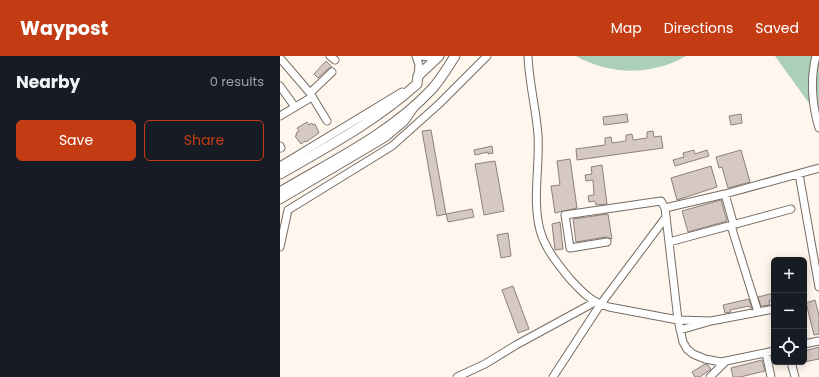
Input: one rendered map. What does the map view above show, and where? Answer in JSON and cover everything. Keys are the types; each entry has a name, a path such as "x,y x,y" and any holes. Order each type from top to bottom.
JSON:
{"main road":[{"path":"280,174 382,112 417,80 438,56"},
{"path":"284,190 364,143 393,124 415,106 434,87 455,56"}],"street":[{"path":"280,166 417,80 419,65 416,56"},
{"path":"421,56 438,56"},
{"path":"280,248 288,210 371,160 396,143 439,104 487,56"},
{"path":"528,56 538,136 539,161 537,207 540,229 546,245 560,267 583,294 598,304 678,320 711,321"},
{"path":"816,56 812,81 816,118 819,128"},
{"path":"280,58 311,95 327,121"},
{"path":"280,116 311,95 332,72"},
{"path":"812,81 819,101"},
{"path":"280,86 295,107"},
{"path":"280,200 385,138 405,121 415,106"},
{"path":"665,208 725,194 819,168"},
{"path":"799,174 819,287"},
{"path":"725,194 732,226 758,312"},
{"path":"607,242 570,248 565,215 662,201 665,208 678,320 683,342 689,352 709,361 725,362 771,352"},
{"path":"669,242 791,209"},
{"path":"553,377 598,304 666,217"},
{"path":"457,377 489,362 516,345 598,304"},
{"path":"680,330 711,321 771,310"},
{"path":"807,343 819,341"},
{"path":"766,353 771,377"},
{"path":"710,377 725,362"},
{"path":"792,365 795,377"}],"green space":[{"path":"576,56 686,56 673,63 659,67 631,71 602,67"},
{"path":"775,56 819,56 819,117"}],"building":[{"path":"326,61 332,67 318,78 314,74"},
{"path":"627,114 628,122 604,125 603,117"},
{"path":"741,114 742,123 731,125 729,116"},
{"path":"307,122 309,125 312,123 313,125 315,124 319,133 301,144 295,136 299,131 297,128"},
{"path":"431,130 446,214 437,216 422,131"},
{"path":"653,131 654,137 661,136 663,148 577,160 576,149 605,145 605,138 611,137 612,143 626,141 626,135 632,134 633,140 647,138 647,132"},
{"path":"492,146 493,153 488,154 488,152 475,155 474,150"},
{"path":"694,150 695,154 707,150 709,156 675,166 673,160 684,157 683,153"},
{"path":"741,150 750,182 728,188 722,167 719,168 716,157"},
{"path":"570,159 577,208 555,213 551,186 560,185 557,161"},
{"path":"495,161 504,211 484,215 475,164"},
{"path":"602,165 607,204 596,205 595,201 589,202 588,196 594,195 593,180 586,181 585,175 592,174 591,167"},
{"path":"711,166 717,187 677,200 671,178"},
{"path":"721,200 727,221 688,232 682,211"},
{"path":"472,209 474,217 448,222 446,214"},
{"path":"608,214 612,239 606,237 576,242 573,219"},
{"path":"560,222 563,249 555,250 552,224"},
{"path":"508,233 511,256 501,258 497,235"},
{"path":"513,286 529,329 518,333 502,290"},
{"path":"771,294 771,301 769,301 770,305 761,306 758,297"},
{"path":"749,299 752,308 749,306 730,310 731,312 725,313 723,305"},
{"path":"815,300 819,315 819,334 814,335 807,303"},
{"path":"819,347 819,359 807,361 807,350"},
{"path":"762,360 765,371 740,377 733,377 731,368"},
{"path":"707,364 711,369 700,377 695,377 692,372"}]}
